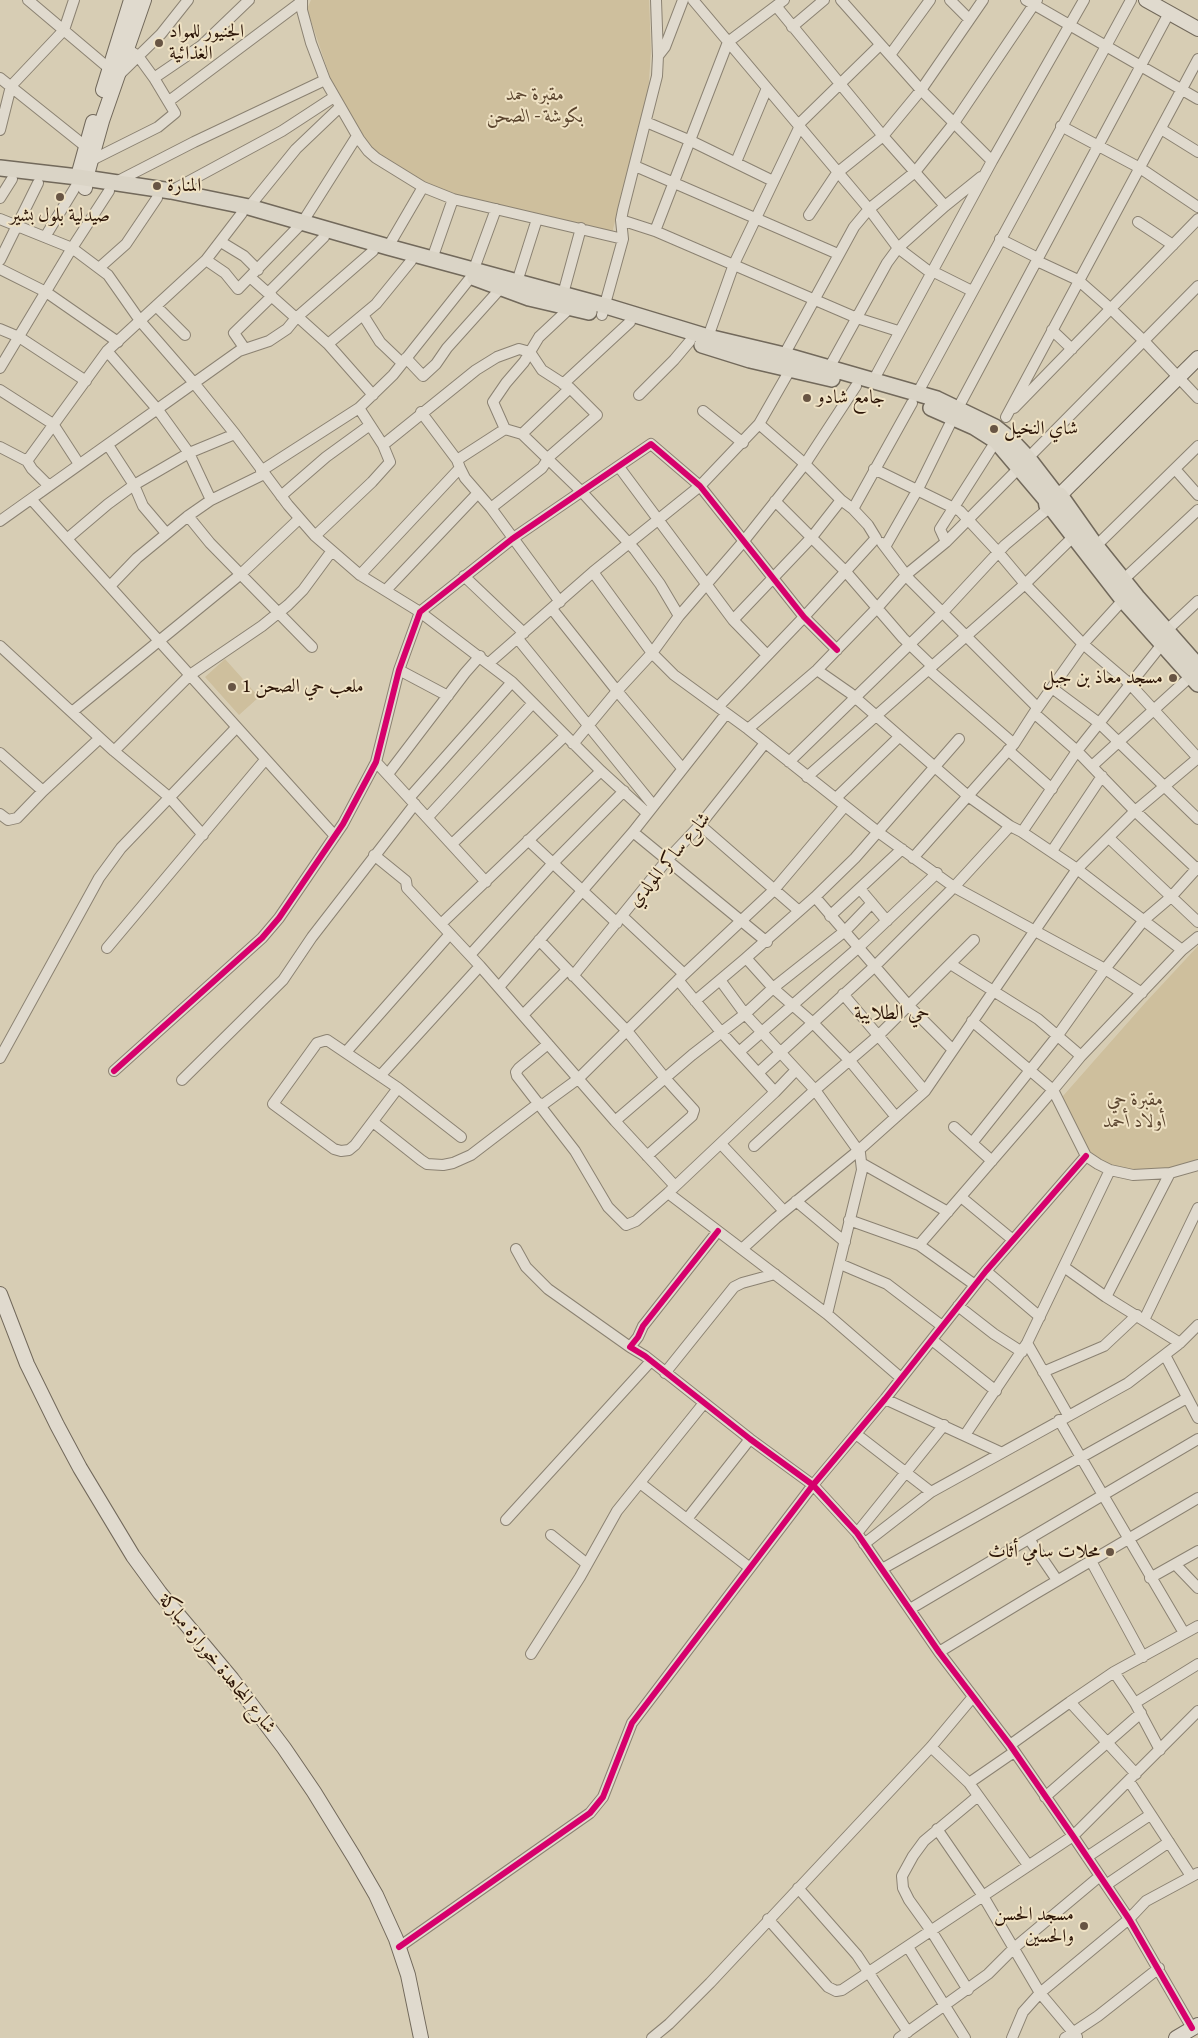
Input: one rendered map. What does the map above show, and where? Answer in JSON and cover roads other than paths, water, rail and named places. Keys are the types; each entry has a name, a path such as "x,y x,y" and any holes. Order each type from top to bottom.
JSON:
{"main road":[{"path":"0,168 81,182 171,191 246,210 300,226 432,259 473,273 500,288 529,298 571,308 604,311 784,355 829,368 873,381 999,428 1010,439 1023,463 1054,501 1096,546 1165,637 1196,671"},
{"path":"6,178 38,183 81,182"},
{"path":"112,186 157,198 246,210"},
{"path":"300,226 324,237 411,261 517,282 562,294 630,322 750,360 791,368 856,386 915,398"},
{"path":"1054,501 1072,537 1123,600 1165,637"}],"street":[{"path":"28,0 114,72"},
{"path":"0,130 11,86 64,30 74,0"},
{"path":"45,237 81,182 92,160 131,0"},
{"path":"133,52 144,0"},
{"path":"81,182 85,146 114,72 133,52 161,34 188,0"},
{"path":"154,78 202,46 250,0"},
{"path":"604,311 623,239 621,220 657,76 656,0"},
{"path":"658,56 666,46 683,0"},
{"path":"792,27 824,0"},
{"path":"841,0 921,90 992,161"},
{"path":"890,55 930,0"},
{"path":"950,0 969,19"},
{"path":"809,215 838,173 883,136 921,90 983,0"},
{"path":"873,381 992,161 1084,0"},
{"path":"853,509 1130,0"},
{"path":"1146,0 1198,29"},
{"path":"169,101 302,1"},
{"path":"302,1 302,10 311,43 325,80 357,136 376,158 423,187 453,199 623,239"},
{"path":"489,663 593,572 700,486 743,443 759,424 791,368 784,355 854,227 869,209 914,172 954,123 1032,1 1068,25 1198,99"},
{"path":"698,2 728,42 869,209 898,248 931,273 936,273 972,291"},
{"path":"655,231 728,42 779,3 792,27 944,206"},
{"path":"886,547 1169,13"},
{"path":"708,337 734,264 799,127 880,45"},
{"path":"92,160 158,127 172,117 175,111 154,78 133,52"},
{"path":"946,542 940,529 955,507 999,428 1198,59"},
{"path":"0,78 85,146"},
{"path":"0,368 72,248 112,186 194,142 325,80"},
{"path":"736,162 767,88"},
{"path":"171,191 282,131 334,97"},
{"path":"27,461 107,351 141,322 206,260 296,149 340,107"},
{"path":"646,122 691,141 773,181"},
{"path":"1062,126 1140,168 1198,207"},
{"path":"1161,129 1198,152"},
{"path":"206,260 225,273 238,289 300,226 357,136"},
{"path":"635,166 838,254"},
{"path":"829,368 887,263 898,248 944,206 986,174"},
{"path":"0,198 6,178"},
{"path":"0,260 38,183"},
{"path":"388,247 423,187"},
{"path":"99,268 126,244 157,198"},
{"path":"432,259 453,199"},
{"path":"111,585 188,516 211,500 262,473 359,408 393,376 430,332 473,273 496,209"},
{"path":"0,219 72,248 108,275 141,322 194,382 299,519 331,552 360,575 420,612 489,663 512,682 601,771 624,791 650,809"},
{"path":"517,282 537,219"},
{"path":"999,428 1072,349 1198,219"},
{"path":"621,220 655,231 857,318 898,332"},
{"path":"1138,222 1173,245"},
{"path":"562,294 581,228"},
{"path":"244,349 234,333 324,237"},
{"path":"1000,239 1078,280 1144,341 1198,398"},
{"path":"220,242 244,256 270,294 328,344 373,395"},
{"path":"0,521 239,351 276,337 373,251"},
{"path":"328,344 376,304 411,261"},
{"path":"0,270 46,292 118,342"},
{"path":"748,729 817,670 907,574 946,542 1198,286"},
{"path":"363,315 380,342 423,376 436,364 447,348 500,288"},
{"path":"157,307 185,335"},
{"path":"571,308 539,337 493,402 505,429 522,434 582,492 628,543 660,584 679,616"},
{"path":"522,434 566,386 630,322"},
{"path":"0,329 19,338 86,381"},
{"path":"1052,330 1072,349"},
{"path":"639,395 690,341"},
{"path":"383,445 476,370 497,357 519,348 530,352 542,370 566,386 597,415 550,456 542,468 491,508"},
{"path":"107,351 158,410 189,453 211,500"},
{"path":"790,762 1198,358"},
{"path":"573,744 587,725 652,653 679,616 776,501 805,464 856,386"},
{"path":"0,390 53,424 79,464"},
{"path":"315,536 372,482 390,462 383,445 359,408"},
{"path":"703,411 743,443"},
{"path":"422,412 458,464 465,478 491,508 617,691 682,768"},
{"path":"759,424 853,509 907,574 1035,710 1135,811 1197,869 1171,897 1144,920 1105,969 1058,1035 972,1143"},
{"path":"281,496 326,457 370,425"},
{"path":"360,575 458,464 505,429"},
{"path":"68,538 108,504 134,486 189,453 235,434"},
{"path":"114,1071 262,938 279,918 335,836 360,794 376,762 399,670 420,612 512,539 651,444 700,486 804,617 837,650"},
{"path":"108,445 134,486 143,506 166,534"},
{"path":"1096,546 1198,446"},
{"path":"0,447 27,461 32,469 49,486"},
{"path":"618,467 733,620 768,655"},
{"path":"742,1249 796,1201 859,1150 925,1091 1077,869 1135,811 1198,758 1130,684 1083,644 955,507 874,469"},
{"path":"1175,469 1198,495"},
{"path":"386,590 478,493"},
{"path":"31,499 111,585 158,642 335,836"},
{"path":"733,620 812,537 841,500"},
{"path":"776,501 846,572 930,668 1052,789"},
{"path":"1123,580 1198,510"},
{"path":"188,516 208,541 312,647"},
{"path":"72,712 241,574 299,519"},
{"path":"808,777 875,715 1025,584 1072,537"},
{"path":"499,987 633,832 682,768 722,710 768,655 876,538"},
{"path":"114,751 190,675 278,612 303,590 331,552"},
{"path":"593,572 652,653 674,676 748,729 878,832 954,887 1105,969 1142,993"},
{"path":"464,576 521,636 650,809"},
{"path":"913,858 1011,747 1035,710 1083,644 1123,600"},
{"path":"1022,832 1076,751 1165,637 1198,601"},
{"path":"0,646 114,751 169,798 203,835"},
{"path":"388,774 480,656"},
{"path":"399,670 448,696"},
{"path":"817,670 855,697 968,796 1010,826 1052,851 1182,950"},
{"path":"1092,766 1196,671"},
{"path":"182,1080 283,980 312,937 412,801 512,682"},
{"path":"1052,688 1099,723 1198,819"},
{"path":"428,817 533,703"},
{"path":"0,1058 99,878 121,848 236,728"},
{"path":"452,844 565,736"},
{"path":"836,798 899,737"},
{"path":"0,814 8,820 17,818 100,738"},
{"path":"695,1001 767,942 815,897 878,832 959,739"},
{"name":"شارع ساكر المولدي","path":"523,1015 570,973 620,919 668,860 700,825 765,743"},
{"path":"0,753 43,791"},
{"path":"107,948 265,760"},
{"path":"376,762 486,882"},
{"path":"441,924 601,771"},
{"path":"1052,851 1102,776"},
{"path":"470,955 554,863 624,791"},
{"path":"373,1122 427,1164 443,1165 453,1163 471,1155 540,1104 578,1079 681,977 774,890 845,806"},
{"path":"700,825 799,911"},
{"path":"758,1073 874,966 954,887 1010,826"},
{"path":"633,832 740,922 767,942"},
{"path":"1109,838 1198,922"},
{"path":"528,840 582,891 620,919 681,977 695,1001 775,1092"},
{"path":"830,916 902,849"},
{"path":"374,855 406,882 407,888 499,987 647,1156 672,1190 718,1231 827,1314 901,1378"},
{"path":"739,1052 859,947 937,874"},
{"path":"860,889 887,921"},
{"path":"815,897 909,1006 953,1050"},
{"path":"615,1121 745,1014 773,988 845,931 872,903"},
{"path":"346,1052 450,934"},
{"path":"919,1245 1081,1056 1182,950 1198,937"},
{"path":"539,940 627,1031 695,1113 647,1156"},
{"path":"754,1146 879,1035 952,965 974,940"},
{"path":"746,958 773,988 813,1023 850,1060 896,1118"},
{"path":"952,965 1021,1006 1081,1056"},
{"path":"380,1076 480,966"},
{"path":"720,980 745,1014 815,1090 859,1150 863,1164 827,1314"},
{"path":"843,994 925,1091"},
{"path":"972,1020 1053,1090 1086,1156 1110,1170 1133,1175 1170,1173 1198,1166"},
{"path":"398,1088 355,1145 349,1150 341,1151 334,1149 273,1104 317,1043 327,1040 398,1088 461,1137"},
{"path":"548,1044 516,1072 519,1080 540,1104 575,1151 603,1199 626,1225 632,1224 672,1190 796,1070"},
{"path":"954,1127 992,1161"},
{"path":"720,1144 784,1212"},
{"path":"399,1947 590,1813 604,1797 632,1723 813,1485 975,1285 1086,1156"},
{"path":"863,1164 948,1212"},
{"path":"965,1435 1024,1347 1110,1170"},
{"path":"1106,1297 1170,1173"},
{"path":"961,1198 1013,1240"},
{"path":"796,1201 845,1242"},
{"path":"1043,1372 1104,1346 1141,1318 1198,1208"},
{"path":"849,1220 919,1245 975,1285"},
{"path":"630,1347 638,1337 643,1326 718,1231"},
{"path":"516,1249 526,1267 548,1290 650,1361 750,1439 813,1485 857,1533 972,1698 1012,1749 1129,1919 1195,2026 1176,2038"},
{"path":"840,1264 887,1284 942,1326"},
{"path":"1064,1266 1106,1297 1180,1343"},
{"path":"986,1272 1040,1317"},
{"path":"665,1373 734,1288 742,1282 775,1274"},
{"name":"شارع المجاهدة خورارة مباركة","path":"0,1294 27,1364 53,1417 80,1468 128,1548 160,1594 232,1679 309,1784 371,1888 399,1947 408,1975 421,2038"},
{"path":"958,1306 994,1334 1024,1347 1043,1372 1080,1457 1184,1633"},
{"path":"864,1544 931,1492 1000,1452 1123,1386 1180,1343 1198,1325"},
{"path":"932,1340 996,1391"},
{"path":"1165,1355 1198,1418"},
{"path":"506,1520 650,1361"},
{"path":"885,1398 1000,1452"},
{"path":"882,1570 1187,1398"},
{"path":"531,1654 587,1564 617,1511 704,1403"},
{"path":"857,1533 944,1425"},
{"path":"856,1434 931,1492"},
{"path":"910,1609 1198,1438"},
{"path":"686,1519 750,1439"},
{"path":"640,1483 750,1568"},
{"path":"939,1652 1057,1580 1198,1498"},
{"path":"551,1534 587,1564"},
{"path":"1029,1539 1057,1580"},
{"path":"1150,1578 1198,1551"},
{"path":"1091,1561 1143,1657"},
{"path":"1175,1564 1198,1588"},
{"path":"969,1783 1070,1702 1114,1672 1198,1626"},
{"path":"1135,1703 1198,1664"},
{"path":"1114,1672 1135,1703 1160,1750"},
{"path":"652,2038 669,2024 710,1983 931,1747 972,1698"},
{"path":"1012,2038 1023,2012 1040,1993 1129,1919 1146,1901 1195,1874 1150,1815 1133,1778 1107,1742 1070,1702"},
{"path":"768,1919 828,1987 834,1990 842,1990 932,1932 1073,1836 1198,1711"},
{"path":"1045,1796 1140,1713"},
{"path":"931,1747 969,1783 1028,1865"},
{"path":"968,1990 932,1932 909,1900 903,1888 902,1876 918,1849 937,1829 978,1796"},
{"path":"1087,1857 1150,1815"},
{"path":"937,1829 983,1896 1040,1993 1072,2036 1158,1968"},
{"path":"1106,1885 1169,1842"},
{"path":"798,1888 844,1939 870,1972 904,2035 988,1974 1014,1948 1100,1876"},
{"path":"908,1947 965,2038"}],"place":[{"name":"الجنيور للمواد الغذائية","path":"159,43"},
{"name":"المنارة","path":"157,186"},
{"name":"صيدلية بلول بشير","path":"60,197"},
{"name":"جامع شادو","path":"807,398"},
{"name":"شاي النخيل","path":"994,429"},
{"name":"مسجد معاذ بن جبل","path":"1173,678"},
{"name":"ملعب حي الصحن 1","path":"232,687"},
{"name":"محلات سامي أثاث","path":"1110,1552"},
{"name":"مسجد الحسن والحسين","path":"1084,1926"}],"district":[{"name":"حي الطلايبة","path":"892,1014"}],"park label":[{"name":"مقبرة حمد بكوشة - الصحن","path":"535,106"},
{"name":"مقبرة حي أولاد أحمد","path":"1135,1111"}]}
